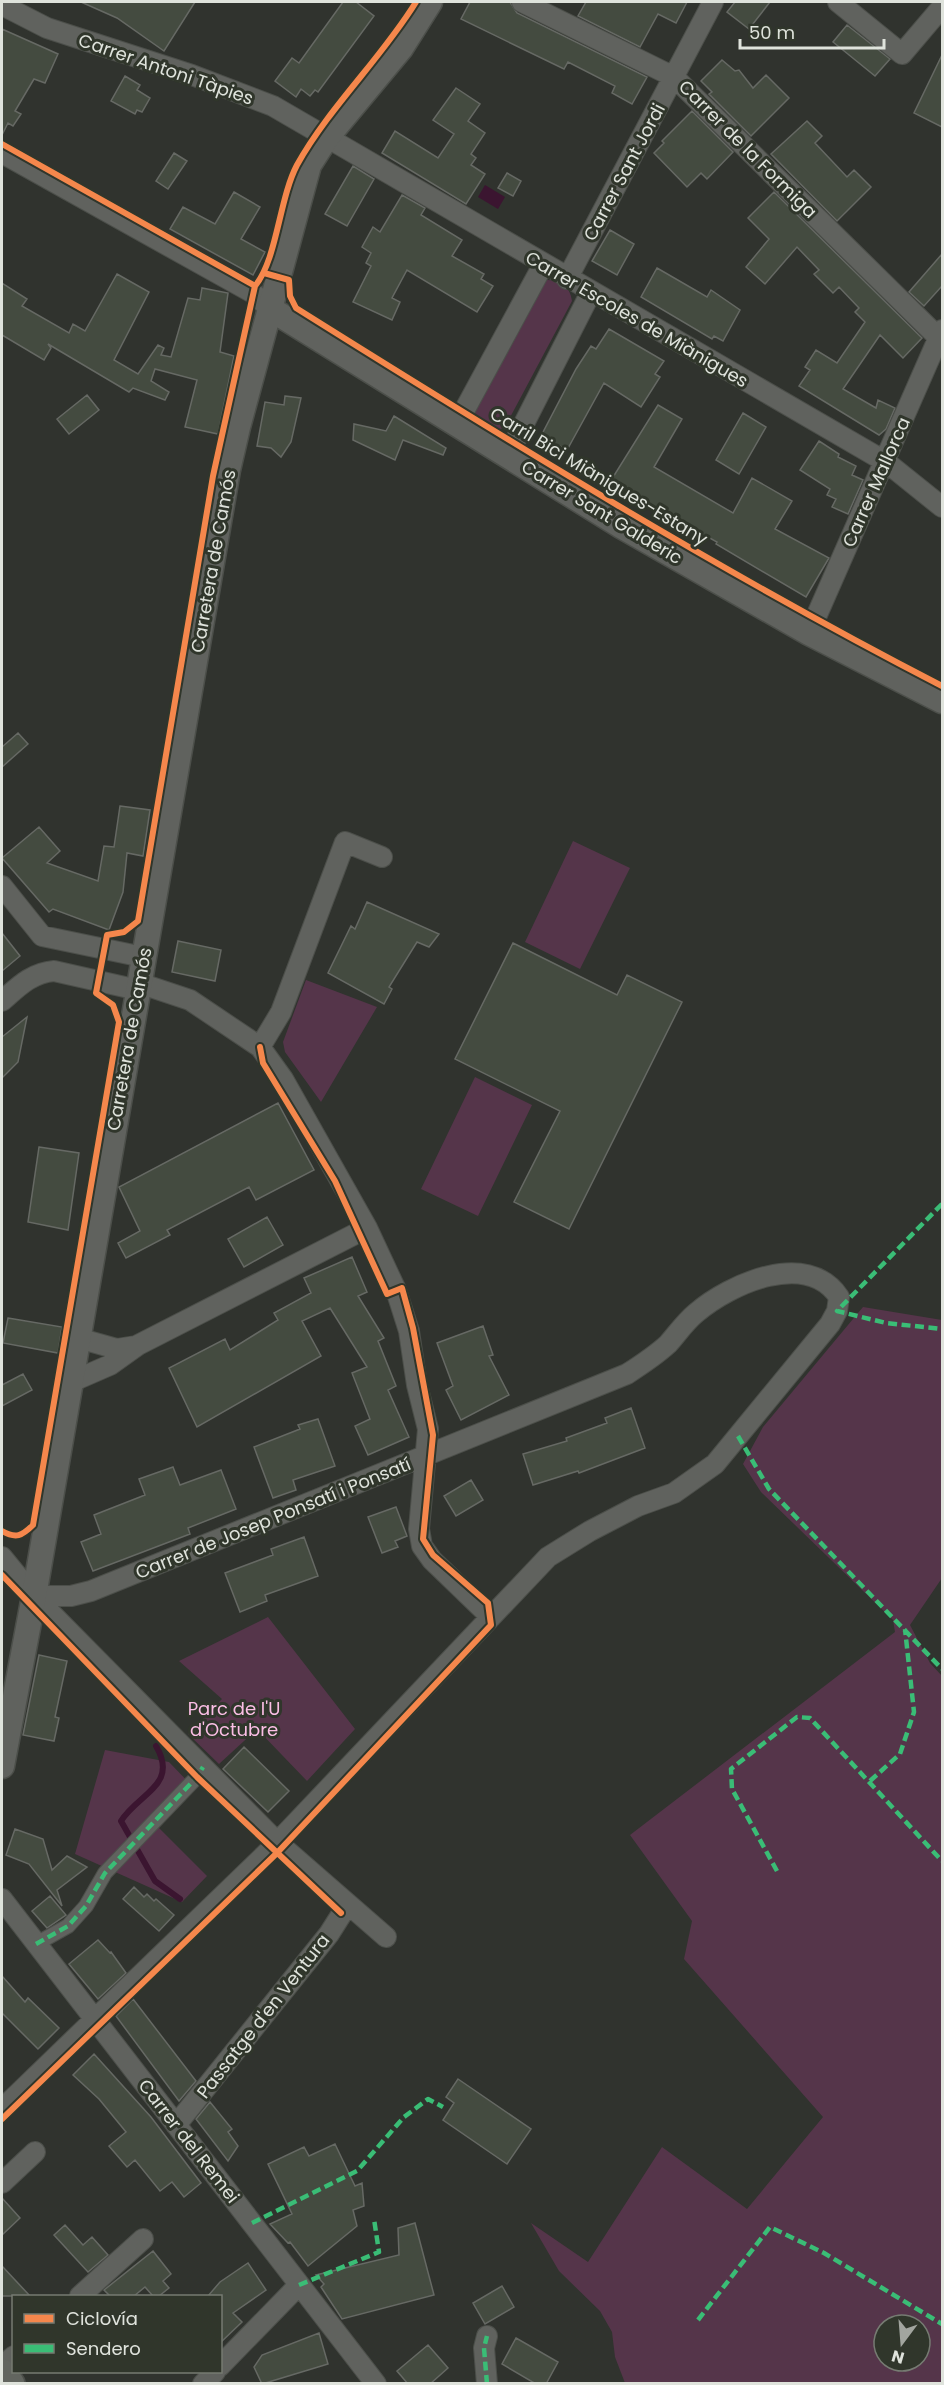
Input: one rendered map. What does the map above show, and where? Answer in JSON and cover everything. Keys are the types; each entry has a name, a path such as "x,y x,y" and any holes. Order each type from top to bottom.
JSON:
{"main road":[{"path":"2,2373 11,2384"}],"street":[{"name":"Carretera de Camós","path":"2,1766 34,1596 228,470 269,308 309,165 327,137 401,48 430,2"},
{"name":"Carrer de la Formiga","path":"522,2 674,76 941,336"},
{"name":"Carrer Sant Jordi","path":"567,279 713,2"},
{"path":"838,2 902,54 942,7"},
{"name":"Carrer Antoni Tàpies","path":"2,5 47,28 192,75 273,106 327,137"},
{"name":"Carrer Escoles de Miànigues","path":"327,137 567,279 886,462 942,507"},
{"path":"2,153 253,293 269,308"},
{"path":"457,424 543,265"},
{"path":"508,455 591,292"},
{"name":"Carrer Sant Galderic","path":"269,308 621,526 809,633 942,701"},
{"name":"Carrer Mallorca","path":"809,633 941,336"},
{"path":"260,1047 281,1012 345,842 382,857"},
{"path":"2,886 42,936 143,957"},
{"path":"54,971 59,939"},
{"path":"2,1001 27,980 41,972 54,971 138,987 190,1000 260,1047 283,1079 367,1228 396,1290 409,1331 417,1386 428,1430 419,1529 422,1546 432,1560 491,1617 277,1842 2,2109"},
{"path":"71,1382 110,1365 138,1345 367,1228"},
{"name":"Carrer de Josep Ponsatí i Ponsatí","path":"34,1596 71,1596 91,1592 627,1374 666,1346 695,1313 724,1294 766,1276 806,1273 818,1277 831,1286 839,1297 837,1311 830,1324 715,1464 674,1494 638,1506 564,1545 548,1557 491,1617"},
{"path":"78,1338 117,1349 138,1345"},
{"path":"2,1557 34,1596 277,1842 386,1936"},
{"path":"36,1944 68,1926 86,1906 105,1874 197,1777 203,1767"},
{"name":"Carrer del Remei","path":"2,1899 376,2384"},
{"name":"Passatge d'en Ventura","path":"176,2125 329,1934 348,1904"},
{"path":"2,2182 35,2152"},
{"path":"81,2295 143,2239"},
{"path":"222,2364 299,2285"},
{"path":"487,2336 484,2348 487,2384"}],"green space":[{"path":"547,280 557,281 564,285 572,301 505,427 491,433 480,425 474,411 541,284"},
{"path":"573,841 630,868 580,969 525,942"},
{"path":"306,980 377,1007 321,1102 285,1052 283,1042"},
{"path":"475,1077 532,1105 478,1216 421,1189"},
{"path":"863,1307 942,1320 942,1578 910,1625 930,1663 942,1676 942,2383 625,2383 615,2357 612,2332 600,2311 559,2271 531,2223 588,2262 662,2147 747,2209 823,2117 684,1959 692,1921 630,1835 895,1632 893,1620 761,1492 743,1464 763,1427"},
{"name":"Parc de l'U d'Octubre","path":"268,1617 355,1729 307,1781 257,1729 219,1764 188,1734 222,1699 179,1661"},
{"path":"105,1750 169,1762 195,1789 157,1826 207,1876 182,1902 75,1854"}],"shaded area":[{"path":"485,185 505,197 498,209 478,197"}],"building":[{"path":"81,2 195,2 164,51 117,18"},
{"path":"343,2 356,2 374,16 318,92 315,90 310,96 301,89 296,97 275,81 292,58 299,63"},
{"path":"470,2 510,2 517,13 647,77 632,104 612,93 615,86 568,62 564,69 461,19"},
{"path":"586,2 687,2 676,23 658,14 640,47 578,16"},
{"path":"735,2 770,2 749,29 727,12"},
{"path":"847,25 890,59 875,76 833,42"},
{"path":"2,29 58,54 45,83 34,79 15,111 21,114 13,126 8,123 2,135"},
{"path":"942,55 942,127 914,113"},
{"path":"722,60 735,71 739,70 753,88 766,75 789,98 751,136 709,94 712,92 701,81"},
{"path":"125,76 140,85 137,90 150,98 142,112 137,110 135,114 111,101"},
{"path":"456,88 480,104 468,121 485,133 471,154 476,158 471,165 485,174 466,204 382,153 395,131 438,158 454,134 433,120"},
{"path":"692,111 733,152 707,179 701,173 687,187 654,153 664,143 662,141"},
{"path":"807,121 822,136 815,143 847,177 854,170 871,187 837,221 771,154"},
{"path":"174,153 187,161 168,189 156,181"},
{"path":"353,166 374,179 347,226 325,214"},
{"path":"507,173 521,181 513,196 498,188"},
{"path":"234,192 260,207 241,239 265,252 253,275 170,229 183,207 215,224"},
{"path":"774,192 922,338 903,358 880,335 843,389 876,408 878,400 895,408 886,429 879,435 799,386 810,370 805,367 816,350 837,363 865,322 855,312 859,308 839,287 833,293 814,274 819,270 797,247 765,284 746,267 769,239 748,218"},
{"path":"402,195 425,208 421,215 462,240 452,256 484,274 481,279 493,286 477,312 407,270 392,298 400,302 392,320 353,302 371,266 366,263 371,253 362,247 373,227 380,232"},
{"path":"610,230 634,244 617,275 592,261"},
{"path":"942,254 942,286 924,306 909,292"},
{"path":"657,268 707,297 711,290 740,310 723,341 714,336 712,339 641,297"},
{"path":"117,274 149,292 114,360 138,374 158,345 164,348 161,355 171,357 188,298 200,300 202,288 228,293 220,352 234,356 218,434 185,427 197,380 155,369 151,381 169,392 165,400 133,388 129,392 48,344 51,348 44,360 2,335 2,283 27,299 22,306 69,333 73,324 85,331"},
{"path":"609,329 664,361 655,374 660,377 641,407 604,383 567,450 541,436 576,369 591,346 596,349"},
{"path":"87,395 99,410 69,434 57,419"},
{"path":"285,396 301,398 291,442 281,457 271,448 257,446 265,402 284,405"},
{"path":"658,405 682,419 654,467 733,513 752,478 792,501 775,529 829,558 806,597 716,544 717,542 610,482"},
{"path":"743,413 766,427 739,474 716,460"},
{"path":"394,416 446,448 443,455 403,440 395,460 353,440 354,424 386,431"},
{"path":"819,441 839,454 838,457 856,466 852,475 863,480 848,514 832,507 836,499 827,495 830,489 800,470"},
{"path":"18,733 28,744 2,767 2,747"},
{"path":"120,806 150,810 143,856 127,853 123,892 109,930 53,909 49,912 2,858 39,827 60,851 47,863 98,881 104,846 114,847"},
{"path":"367,902 439,934 429,947 417,942 389,987 392,989 384,1004 328,973 351,926 355,929"},
{"path":"2,933 20,956 2,971"},
{"path":"178,941 221,950 215,981 172,972"},
{"path":"513,943 617,995 627,975 682,1002 569,1229 514,1202 560,1111 455,1059"},
{"path":"27,1017 18,1062 2,1078 2,1037"},
{"path":"278,1103 314,1170 256,1200 249,1187 167,1230 170,1235 126,1258 118,1243 140,1231 119,1187"},
{"path":"39,1147 79,1153 68,1230 28,1222"},
{"path":"267,1217 283,1245 244,1267 228,1239"},
{"path":"352,1257 367,1292 358,1296 384,1338 378,1341 396,1386 388,1390 409,1437 368,1455 355,1426 370,1419 352,1373 367,1367 330,1308 302,1321 321,1356 197,1427 169,1368 225,1339 230,1350 278,1320 274,1313 311,1293 304,1278"},
{"path":"8,1318 62,1327 58,1353 3,1343"},
{"path":"483,1326 493,1355 489,1356 509,1395 461,1420 446,1390 453,1386 437,1343"},
{"path":"23,1374 32,1390 2,1406 2,1385"},
{"path":"631,1408 645,1448 579,1473 578,1471 533,1485 523,1454 567,1441 566,1438 607,1423 605,1418"},
{"path":"318,1419 335,1466 293,1480 296,1490 273,1498 254,1447 300,1429 298,1425"},
{"path":"173,1467 180,1485 221,1470 236,1509 188,1528 190,1534 93,1571 81,1542 101,1534 94,1515 145,1495 139,1479"},
{"path":"471,1480 483,1500 456,1516 444,1496"},
{"path":"396,1507 407,1536 395,1541 398,1547 382,1553 368,1517"},
{"path":"304,1537 318,1576 265,1595 267,1601 240,1612 225,1573 273,1555 271,1549"},
{"path":"39,1655 67,1661 55,1717 59,1718 54,1741 23,1735"},
{"path":"244,1747 289,1791 268,1812 223,1769"},
{"path":"15,1829 43,1839 52,1870 67,1856 87,1867 57,1890 62,1906 29,1864 6,1855"},
{"path":"134,1887 144,1897 147,1894 154,1901 156,1899 174,1915 159,1931 123,1899"},
{"path":"50,1896 66,1915 47,1928 32,1911"},
{"path":"98,1940 111,1952 126,1973 98,1999 69,1964"},
{"path":"2,1976 25,2002 28,1998 59,2028 38,2049 2,2013"},
{"path":"133,1999 196,2081 179,2101 116,2016"},
{"path":"94,2054 151,2117 201,2183 184,2197 172,2182 160,2191 135,2160 127,2167 109,2146 126,2132 99,2099 73,2075"},
{"path":"458,2079 531,2129 507,2164 443,2120 454,2103 446,2097"},
{"path":"210,2102 232,2129 228,2132 238,2146 228,2161 196,2119"},
{"path":"335,2144 355,2186 362,2183 364,2206 353,2210 357,2226 308,2266 290,2242 288,2243 270,2224 292,2214 268,2164 304,2147 309,2156"},
{"path":"2,2198 20,2218 2,2235"},
{"path":"415,2223 434,2295 342,2319 321,2287 324,2284 316,2275 399,2255 398,2228"},
{"path":"65,2225 83,2245 92,2237 108,2255 88,2272 54,2235"},
{"path":"153,2251 171,2274 163,2281 169,2288 160,2295 152,2295 145,2287 135,2295 109,2295 104,2290"},
{"path":"248,2263 266,2290 233,2313 242,2322 222,2341 222,2295 209,2295 220,2282"},
{"path":"2,2266 29,2295 2,2296"},
{"path":"502,2286 514,2307 485,2324 473,2303"},
{"path":"319,2333 328,2364 262,2384 254,2367 262,2355"},
{"path":"516,2338 558,2362 546,2384 536,2384 502,2364"},
{"path":"428,2345 448,2368 430,2384 408,2384 397,2371"}],"waterway":[{"path":"156,1746 162,1759 163,1770 160,1779 121,1821 155,1881 180,1899"}],"marked path":[{"path":"942,1204 837,1311 886,1323 942,1329"},
{"path":"738,1436 769,1489 942,1669"},
{"path":"870,1781 900,1754 914,1712 905,1629"},
{"path":"777,1871 732,1789 731,1769 797,1717 810,1718 942,1861"},
{"path":"36,1944 68,1926 86,1906 105,1873 197,1777 203,1767"},
{"path":"252,2223 357,2171 404,2117 428,2099 443,2107"},
{"path":"299,2285 379,2252 374,2219"},
{"path":"698,2320 770,2227 824,2253 942,2324"},
{"path":"487,2336 484,2348 487,2384"}],"cycle path":[{"path":"2,1531 15,1536 25,1532 33,1525 119,1022 113,1005 96,993 107,935 124,932 138,921 213,476 255,286 268,261 286,195 297,165 310,143 416,2"},
{"path":"2,144 255,286"},
{"name":"Carril Bici Miànigues-Estany","path":"264,273 289,280 290,296 296,308 535,456 778,598 942,686"},
{"path":"2,2119 277,1853 491,1625 488,1603 433,1555 423,1539 433,1435 413,1328 402,1288 387,1294 335,1181 263,1063 260,1047"},
{"path":"2,1575 197,1777 341,1913"}]}
